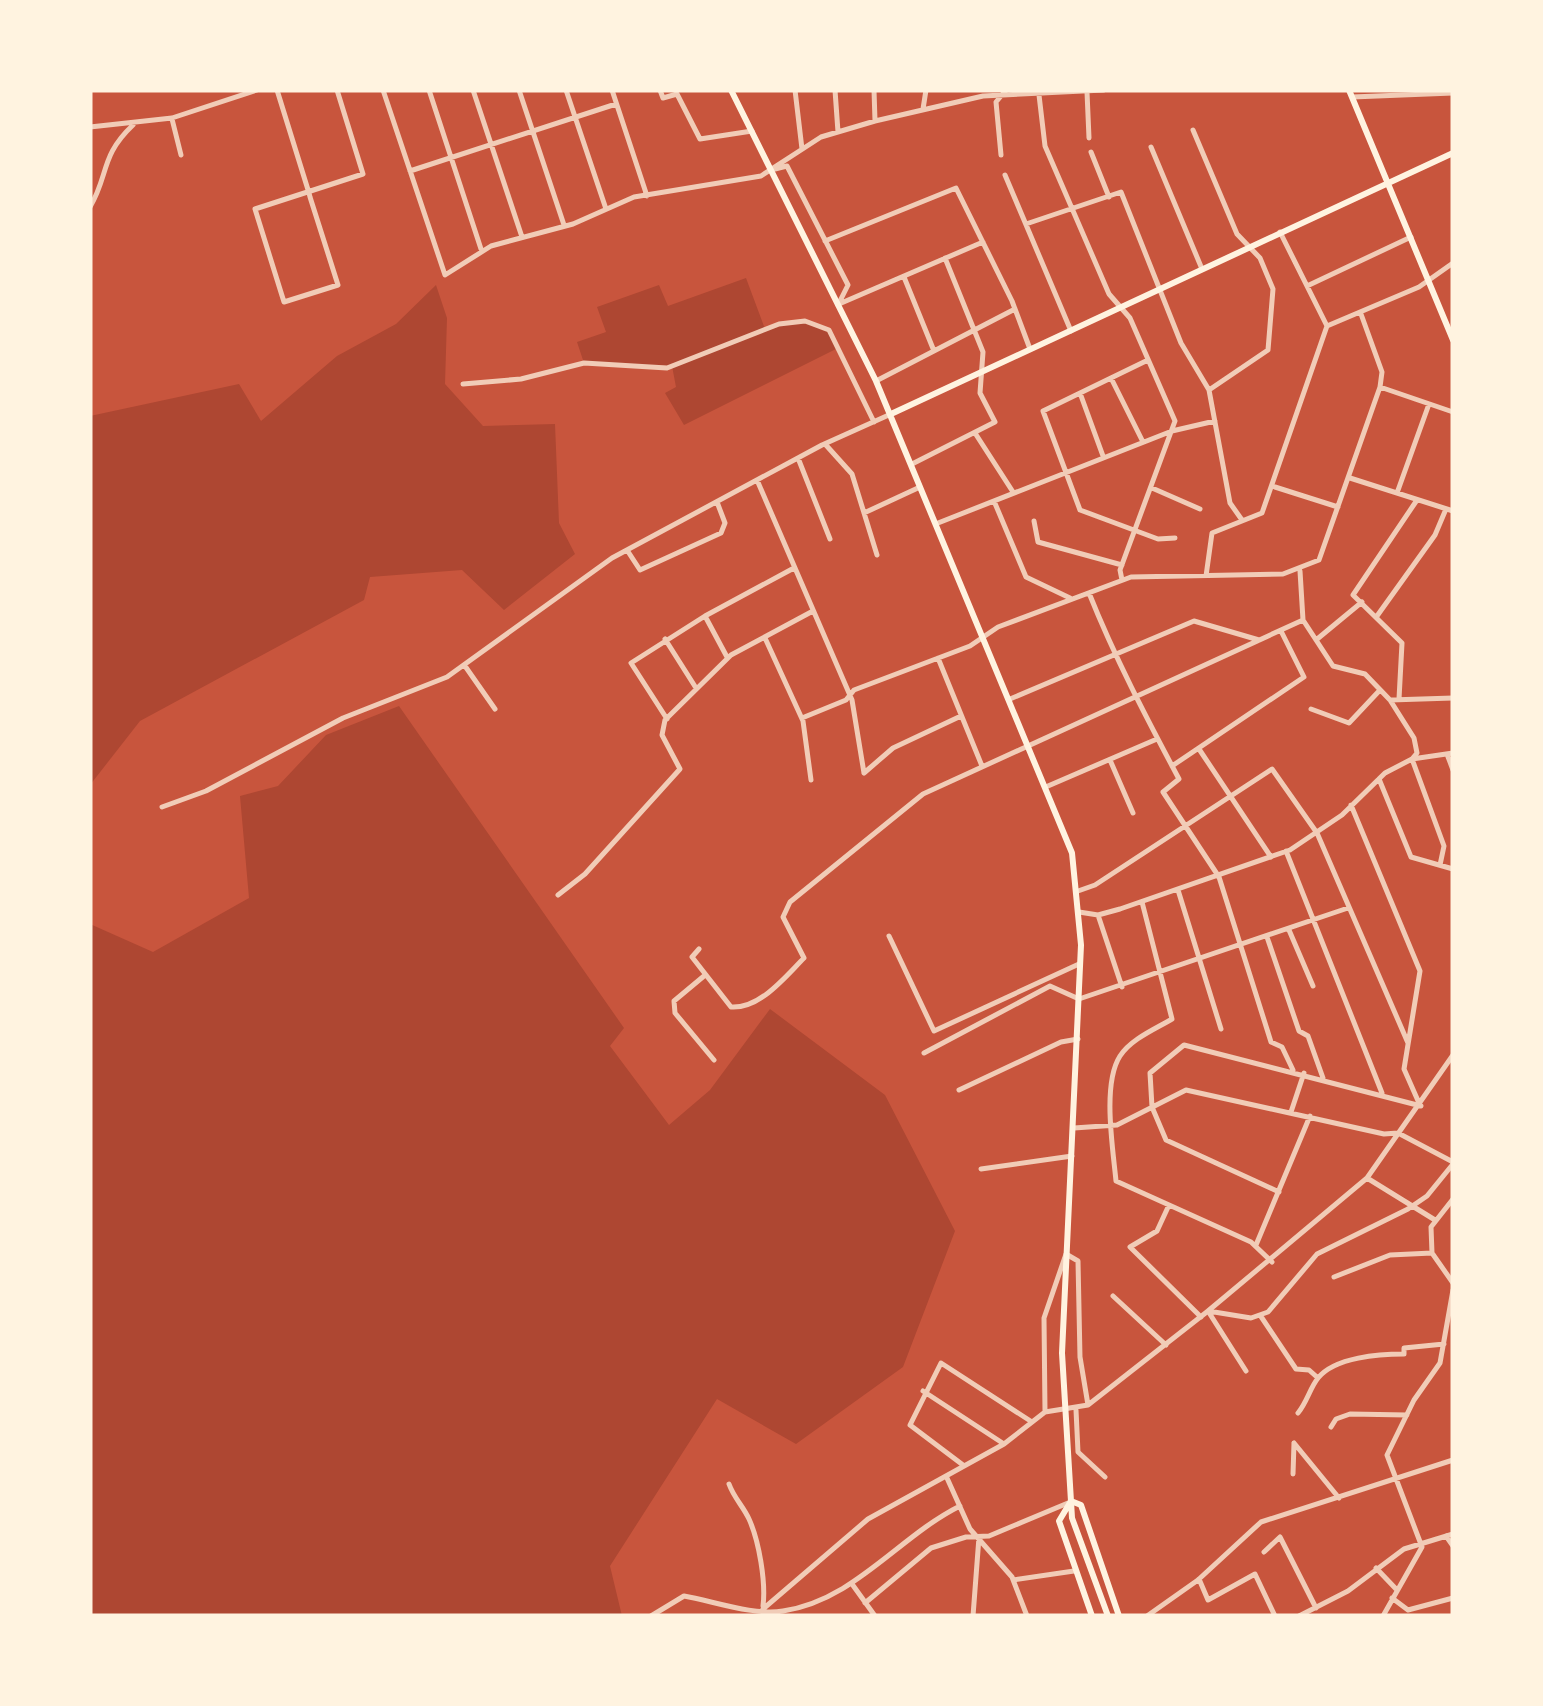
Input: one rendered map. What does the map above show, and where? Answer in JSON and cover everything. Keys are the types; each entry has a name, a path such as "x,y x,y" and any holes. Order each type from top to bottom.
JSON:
{"main road":[{"path":"731,90 891,414 1048,786 1072,853 1078,891 1079,999 1066,1254 1064,1392 1070,1497 1083,1552 1108,1616"},
{"path":"1350,94 1453,340"},
{"path":"891,414 1453,153"},
{"path":"1070,1497 1059,1521 1092,1616"},
{"path":"1070,1497 1081,1505 1119,1616"}],"street":[{"path":"90,127 172,118 256,90"},
{"path":"277,90 309,193 338,285 284,302 255,210 309,193 363,174 337,90"},
{"path":"383,90 445,275 482,250 647,196 750,179 838,132 875,121 1004,93 1039,95 1104,90"},
{"path":"429,90 482,250"},
{"path":"474,90 522,237"},
{"path":"520,90 564,226"},
{"path":"566,90 606,209"},
{"path":"612,90 647,196"},
{"path":"660,90 663,98 677,94 700,139 752,131"},
{"path":"794,90 802,149"},
{"path":"834,90 838,132"},
{"path":"874,90 875,121"},
{"path":"923,108 926,90"},
{"path":"1086,92 1089,138"},
{"path":"1001,155 996,102 1004,93"},
{"path":"1350,94 1453,93"},
{"path":"1039,95 1046,146 1108,294 1121,307 1175,422 1122,565 1122,581"},
{"path":"410,171 616,104"},
{"path":"172,118 181,154"},
{"path":"90,207 109,154 136,123"},
{"path":"1193,130 1237,234 1260,258 1273,289 1268,350 1209,390"},
{"path":"1151,147 1202,269"},
{"path":"1090,152 1109,197"},
{"path":"772,169 788,166 848,286 838,304"},
{"path":"1005,175 1071,331"},
{"path":"825,240 956,188 1016,309 1030,348"},
{"path":"1026,224 1122,192 1181,343 1209,390 1230,502 1242,520"},
{"path":"1206,576 1212,534 1262,513 1328,326 1280,232"},
{"path":"1307,286 1411,237"},
{"path":"838,304 983,242"},
{"path":"912,464 995,422 980,393 983,370 975,329 946,258"},
{"path":"1328,326 1361,314 1453,263"},
{"path":"904,276 934,351"},
{"path":"876,381 1016,309"},
{"path":"802,718 986,636 998,626 1122,581 1300,571 1319,560 1380,387 1382,372 1361,314"},
{"path":"463,384 521,378 584,364 667,368 779,324 805,321 829,330 874,422"},
{"path":"1148,360 1043,410 1080,510 1158,539 1175,538"},
{"path":"1111,378 1143,442"},
{"path":"1380,387 1453,412"},
{"path":"1080,394 1103,457"},
{"path":"1396,493 1429,404"},
{"path":"162,807 206,791 342,718 466,666 627,550 825,444 891,414"},
{"path":"938,524 1172,431 1215,421"},
{"path":"975,433 1013,492"},
{"path":"825,444 852,474 877,556"},
{"path":"798,458 830,539"},
{"path":"1350,478 1449,510 1378,616"},
{"path":"756,480 849,695 864,773 894,748 961,716"},
{"path":"864,513 922,487"},
{"path":"1152,487 1200,510"},
{"path":"1274,487 1340,508"},
{"path":"994,500 1026,576 1072,599"},
{"path":"1399,699 1402,643 1353,595 1418,500"},
{"path":"627,550 640,570 721,532 725,523 716,501"},
{"path":"1034,521 1038,542 1122,565"},
{"path":"667,719 631,662 794,568"},
{"path":"1079,912 1098,914 1142,902 1286,851 1317,833 1417,752 1414,738 1390,700 1365,674 1333,666 1303,620 1300,571"},
{"path":"1089,593 1126,684 1138,696 1179,780 1163,792 1219,877 1271,1042 1282,1047 1292,1070"},
{"path":"1316,640 1362,602"},
{"path":"558,895 585,874 680,769 662,736 667,719 728,658 813,611"},
{"path":"705,616 728,658"},
{"path":"699,949 692,957 731,1007 744,1008 770,991 804,958 783,918 790,902 923,794 1303,620"},
{"path":"1010,698 1194,621 1259,640"},
{"path":"1172,766 1304,677 1281,631"},
{"path":"765,638 802,718 811,780"},
{"path":"665,640 697,688"},
{"path":"938,658 982,767"},
{"path":"466,666 495,708"},
{"path":"1312,709 1349,723 1380,690"},
{"path":"1390,700 1453,698"},
{"path":"1048,786 1158,739"},
{"path":"1198,749 1271,857"},
{"path":"1412,759 1450,754 1453,770"},
{"path":"1412,759 1444,846 1440,866"},
{"path":"1110,760 1133,813"},
{"path":"1078,891 1095,885 1272,769 1317,833 1408,1042"},
{"path":"1379,779 1411,857 1453,869"},
{"path":"1352,805 1420,970 1404,1070 1409,1089 1421,1106"},
{"path":"1286,851 1382,1094"},
{"path":"1178,890 1221,1029"},
{"path":"1142,902 1172,1019 1120,1056 1110,1127 1116,1181 1256,1246 1272,1262"},
{"path":"924,1053 1050,986 1079,999 1348,908"},
{"path":"1098,914 1122,987"},
{"path":"1289,930 1313,986"},
{"path":"888,936 934,1031 1079,964"},
{"path":"1268,937 1299,1031 1308,1036 1323,1078"},
{"path":"706,975 674,1001 676,1014 714,1060"},
{"path":"959,1090 1061,1042 1078,1039"},
{"path":"1279,1192 1166,1140 1152,1107 1150,1074 1184,1045 1421,1106"},
{"path":"763,1609 868,1519 1004,1444 1045,1412 1086,1406 1272,1262 1367,1178 1453,1055"},
{"path":"1291,1112 1304,1073"},
{"path":"1074,1128 1110,1127 1186,1090 1384,1134 1398,1132 1453,1163 1415,1204 1317,1254 1260,1315 1228,1318 1208,1311"},
{"path":"1256,1246 1310,1116"},
{"path":"981,1169 1073,1156"},
{"path":"1367,1178 1415,1204 1435,1220"},
{"path":"1383,1616 1421,1544 1387,1455 1440,1363 1453,1286 1432,1252 1435,1220 1453,1199"},
{"path":"1169,1205 1156,1231 1130,1246 1201,1317"},
{"path":"1334,1277 1390,1254 1432,1252"},
{"path":"1045,1412 1044,1318 1066,1254 1078,1262 1080,1357 1086,1406"},
{"path":"1113,1296 1166,1345"},
{"path":"1208,1311 1246,1371"},
{"path":"1260,1315 1296,1368 1309,1370 1318,1378"},
{"path":"1298,1413 1318,1378 1342,1363 1404,1354 1404,1348 1444,1344"},
{"path":"963,1464 910,1425 941,1362 1032,1422"},
{"path":"924,1390 1004,1444"},
{"path":"1076,1410 1078,1452 1105,1477"},
{"path":"1331,1427 1336,1419 1350,1414 1408,1415"},
{"path":"1293,1474 1294,1443 1339,1498"},
{"path":"1147,1616 1158,1613 1199,1579 1248,1529 1453,1460"},
{"path":"946,1477 979,1537 1013,1580 1026,1616"},
{"path":"729,1484 748,1518 765,1590 763,1609"},
{"path":"866,1603 931,1548 979,1537 1070,1497"},
{"path":"651,1616 684,1596 782,1612 852,1584 916,1530 960,1506"},
{"path":"1299,1616 1421,1544 1450,1535 1453,1546"},
{"path":"973,1616 979,1537"},
{"path":"1264,1552 1280,1537 1316,1608"},
{"path":"1376,1568 1397,1590"},
{"path":"1013,1580 1074,1572"},
{"path":"1199,1579 1208,1600 1255,1574 1275,1616"},
{"path":"852,1584 875,1616"},
{"path":"1392,1598 1409,1613 1453,1598"}],"shaded area":[{"path":"746,278 765,329 805,321 829,330 838,348 684,425 665,393 676,387 672,366 584,363 577,342 606,332 597,307 659,285 668,306"},
{"path":"436,285 447,318 445,384 483,426 555,424 559,523 575,554 504,610 462,570 370,577 364,600 140,721 90,785 90,416 239,384 261,421 337,356 396,324"},
{"path":"399,706 624,1028 610,1046 669,1125 710,1090 770,1009 885,1095 955,1231 903,1367 796,1444 717,1399 610,1566 622,1616 90,1616 90,924 153,952 249,898 240,796 278,786 326,735"}]}
